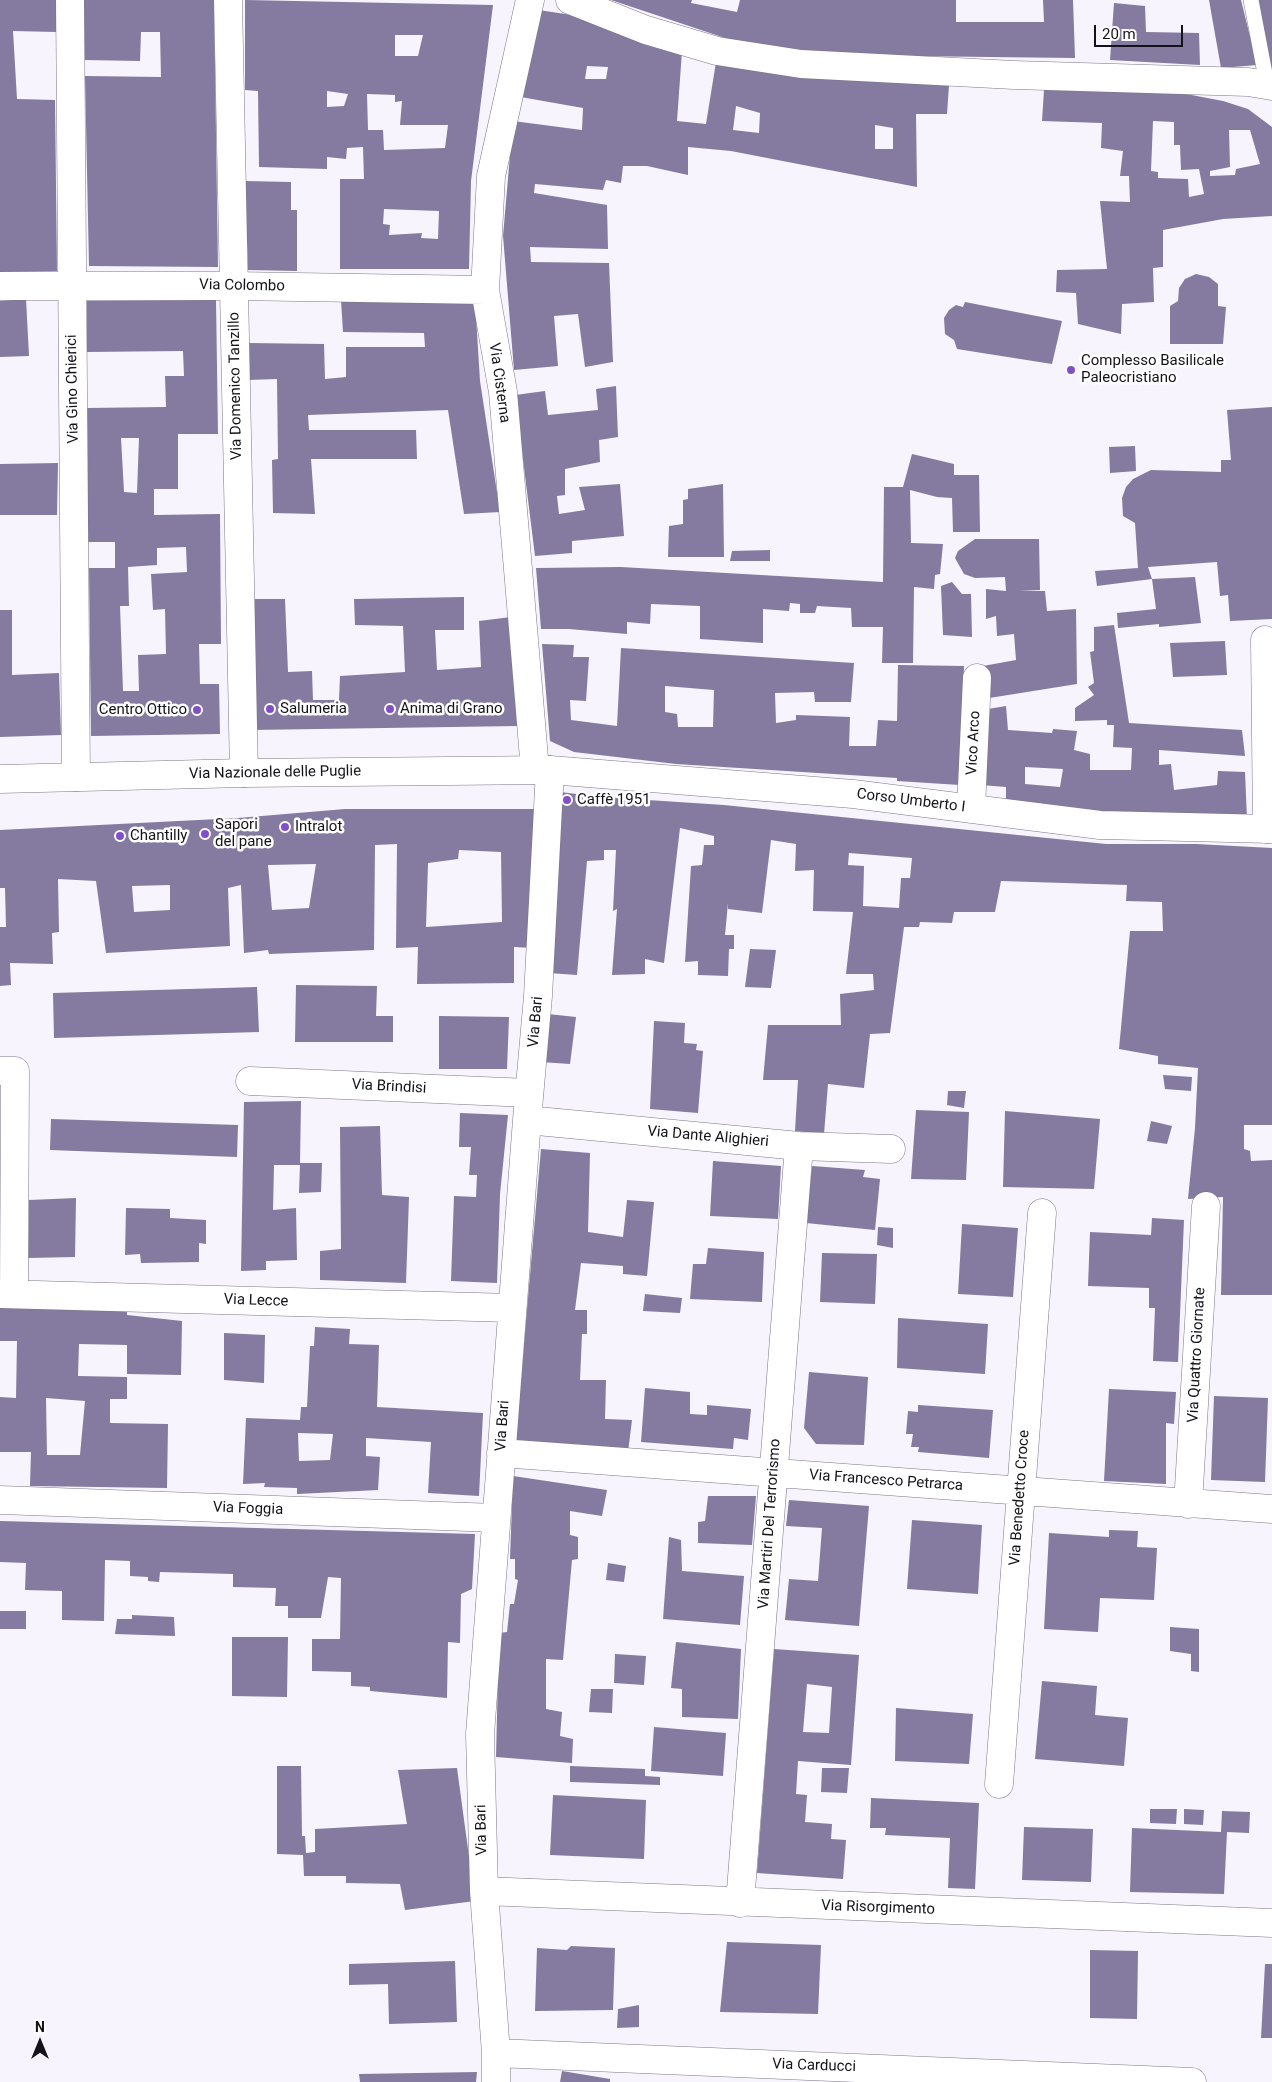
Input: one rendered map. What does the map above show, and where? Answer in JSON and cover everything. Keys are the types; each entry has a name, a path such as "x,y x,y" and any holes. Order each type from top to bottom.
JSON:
{"street":[{"name":"Via Gino Chierici","path":"70,0 76,777"},
{"name":"Via Domenico Tanzillo","path":"228,0 244,773"},
{"name":"Via Cisterna","path":"530,0 491,176 485,290 503,392 543,770"},
{"path":"570,0 646,30 717,51 801,64 1269,85"},
{"name":"Via Colombo","path":"0,286 234,286 485,290"},
{"path":"1265,640 1270,829"},
{"name":"Vico Arco","path":"971,808 977,678"},
{"name":"Via Nazionale delle Puglie","path":"0,779 244,773 543,770"},
{"name":"Corso Umberto I","path":"543,770 853,794 1100,825 1270,829"},
{"name":"Via Bari","path":"496,2082 496,2053 484,1891 480,1734 538,996 543,770"},
{"path":"0,1071 14,1072 7,1294"},
{"name":"Via Brindisi","path":"250,1081 529,1094"},
{"name":"Via Dante Alighieri","path":"527,1120 799,1146 891,1149"},
{"name":"Via Martiri Del Terrorismo","path":"740,1903 799,1146"},
{"name":"Via Quattro Giornate","path":"1188,1504 1206,1206"},
{"name":"Via Benedetto Croce","path":"999,1784 1042,1213"},
{"name":"Via Lecce","path":"7,1294 512,1308"},
{"name":"Via Francesco Petrarca","path":"501,1453 1272,1509"},
{"name":"Via Foggia","path":"0,1500 496,1518"},
{"name":"Via Risorgimento","path":"484,1891 740,1903 1272,1923"},
{"name":"Via Carducci","path":"496,2053 1034,2079 1192,2082"}],"lane":[{"path":"1251,0 1269,85"}],"building":[{"path":"0,0 57,0 56,32 13,31 17,99 55,100 57,271 0,272"},
{"path":"84,0 214,0 218,267 89,266 85,76 161,77 160,32 141,32 140,61 84,60"},
{"path":"245,0 493,5 471,181 469,269 340,269 340,179 364,179 363,147 347,148 346,159 327,157 327,169 259,167 258,91 245,90","holes":["395,35 423,35 418,56 395,56","327,91 348,94 344,106 327,107","367,94 395,95 395,102 402,101 400,125 448,125 445,148 384,150 383,130 368,130","384,209 439,211 438,239 421,238 422,233 389,235 390,225 383,224"]},
{"path":"611,0 692,0 691,3 737,12 740,0 956,0 956,22 1044,22 1043,0 1073,0 1075,58 822,55 737,42"},
{"path":"1209,0 1241,0 1257,65 1221,68"},
{"path":"1256,0 1272,0 1272,78"},
{"path":"1114,3 1145,6 1146,32 1199,33 1200,65 1110,60"},
{"path":"532,9 585,17 682,51 677,121 706,124 716,62 949,85 947,114 916,114 917,187 731,151 688,147 688,175 647,166 623,166 621,183 606,180 603,190 535,184 534,193 607,205 608,249 530,247 531,262 609,263 613,362 585,367 578,314 554,316 558,366 514,370 503,236 513,121 582,130 583,108 515,96","holes":["587,66 608,67 606,79 585,79","736,106 760,113 759,133 733,130","875,125 893,128 893,149 875,149"]},
{"path":"1106,89 1181,93 1223,101 1248,109 1272,127 1272,216 1223,219 1163,230 1163,267 1153,268 1154,302 1122,304 1121,334 1078,324 1076,293 1056,292 1057,270 1107,269 1100,201 1130,202 1129,176 1120,176 1123,151 1101,148 1102,123 1042,121 1044,90","holes":["1153,121 1174,122 1174,145 1180,145 1181,170 1199,169 1204,194 1189,197 1188,179 1158,178 1158,172 1151,171","1229,130 1250,130 1260,164 1236,169 1235,175 1210,176 1210,171 1230,167"]},
{"path":"245,181 291,182 291,210 297,210 297,271 248,270"},
{"path":"1196,274 1209,277 1218,284 1218,306 1226,307 1223,344 1170,344 1170,306 1178,301 1179,288 1185,279"},
{"path":"26,299 29,356 0,357 0,301"},
{"path":"216,300 218,434 178,434 178,489 154,489 154,515 220,514 221,644 199,644 200,684 219,684 220,734 91,736 89,568 115,568 115,542 88,542 87,408 166,407 165,376 184,376 183,351 87,352 87,301","holes":["121,438 139,438 137,493 124,492","186,547 187,572 151,574 153,610 165,609 166,654 138,655 139,691 123,691 120,606 129,606 128,567 157,565 157,548"]},
{"path":"341,300 475,300 480,381 500,512 464,514 448,410 308,415 309,430 416,430 417,459 311,459 315,514 273,513 272,460 278,459 277,379 248,380 248,343 324,344 325,379 346,377 346,347 425,347 424,333 343,332"},
{"path":"965,302 1062,321 1052,364 957,349 954,340 945,334 944,318 949,310 956,305 963,307"},
{"path":"616,386 618,437 599,440 600,462 565,469 565,495 557,496 559,514 585,510 579,487 620,484 624,536 572,541 572,553 535,556 515,395 545,391 548,415 598,410 596,389"},
{"path":"1272,407 1272,619 1230,621 1228,595 1220,596 1217,562 1148,567 1152,579 1097,586 1095,571 1138,568 1135,523 1123,516 1122,498 1126,487 1133,479 1151,470 1221,472 1221,460 1231,460 1227,410"},
{"path":"1135,446 1136,471 1110,473 1109,447"},
{"path":"912,454 954,464 954,475 979,475 980,532 953,532 952,498 937,497 910,490 911,543 943,544 940,574 935,575 934,589 914,587 913,663 882,663 883,627 852,627 851,608 817,606 815,613 800,613 800,604 790,603 789,611 763,609 763,643 700,639 700,606 651,604 650,624 627,622 627,634 569,629 541,629 536,568 621,567 883,582 884,487 903,487"},
{"path":"58,463 57,515 0,515 0,464"},
{"path":"723,484 724,557 668,557 669,526 683,524 683,500 688,499 688,489"},
{"path":"975,539 1039,539 1040,590 1019,591 1045,591 1047,611 1076,609 1077,684 983,699 983,666 1016,660 1014,634 997,636 996,616 986,619 986,589 1006,591 1005,577 975,578 964,574 955,558 958,551"},
{"path":"770,550 770,561 730,561 732,551"},
{"path":"1195,577 1201,623 1159,627 1159,624 1118,628 1117,613 1156,609 1152,579"},
{"path":"952,582 962,594 971,594 972,637 943,635 941,586"},
{"path":"464,597 464,630 435,630 437,670 481,667 479,621 511,617 518,726 251,730 250,599 285,599 288,672 312,671 313,700 339,700 340,676 405,672 403,626 355,625 354,599"},
{"path":"0,610 12,610 12,675 59,673 61,735 0,737"},
{"path":"1114,625 1129,723 1242,730 1245,756 1159,750 1159,765 1171,764 1174,790 1217,785 1218,771 1245,772 1247,819 1188,821 1006,801 1006,787 981,785 982,710 1006,706 1008,730 1052,733 1053,729 1077,731 1074,750 1090,754 1090,770 1131,770 1132,748 1113,747 1114,725 1107,725 1107,720 1075,721 1075,708 1094,695 1088,687 1094,683 1090,652 1094,651 1094,627","holes":["1025,767 1063,769 1060,787 1025,784"]},
{"path":"1225,641 1227,675 1173,677 1170,643"},
{"path":"542,644 574,645 573,657 589,657 586,701 570,700 571,720 617,726 621,648 854,663 851,702 815,702 814,692 775,693 776,723 796,720 796,715 850,717 849,746 876,746 878,720 897,721 898,665 964,666 960,785 897,781 897,778 676,764 574,752 550,741","holes":["665,686 714,690 713,727 678,727 677,714 665,712"]},
{"path":"560,792 602,797 724,805 1106,844 1196,844 1272,848 1272,1125 1244,1125 1244,1149 1250,1151 1251,1161 1272,1160 1272,1295 1221,1295 1223,1197 1188,1199 1195,1128 1198,1068 1158,1064 1158,1056 1119,1049 1130,931 1163,931 1162,902 1126,901 1127,885 1001,881 995,912 954,912 952,923 920,922 919,927 904,927 890,1033 870,1034 864,1088 828,1084 824,1134 795,1131 798,1080 763,1080 768,1025 841,1025 840,994 874,990 873,974 846,974 853,912 813,911 814,870 795,871 796,844 771,840 762,913 728,909 728,903 725,935 734,935 734,949 729,949 728,976 698,975 698,961 685,962 691,866 702,865 704,845 714,845 714,836 680,828 664,963 645,959 645,974 612,975 617,909 613,911 616,850 604,850 604,860 587,861 577,975 549,973","holes":["849,853 912,858 910,878 901,878 899,908 863,906 864,866 848,865"]},
{"path":"345,809 538,809 533,948 514,947 514,983 417,984 418,947 396,948 397,844 375,845 374,950 269,954 268,950 244,953 241,885 228,888 230,946 106,953 96,881 58,879 59,932 52,933 53,964 10,963 11,985 0,986 0,927 6,927 5,888 0,888 0,830 238,818","holes":["459,850 501,852 502,922 426,927 428,863 458,859","316,864 309,908 272,910 268,865","170,885 170,910 134,912 132,886"]},
{"path":"750,949 776,950 771,988 745,987"},
{"path":"296,985 377,986 376,1016 393,1016 393,1042 295,1042"},
{"path":"257,987 259,1032 54,1038 53,993"},
{"path":"548,1014 576,1017 570,1064 541,1062"},
{"path":"439,1016 509,1017 507,1069 439,1069"},
{"path":"654,1021 685,1023 684,1043 697,1044 696,1050 703,1051 698,1113 650,1109"},
{"path":"1163,1075 1192,1077 1191,1091 1165,1089"},
{"path":"948,1091 966,1091 964,1108 947,1105"},
{"path":"301,1101 300,1163 322,1163 321,1192 299,1193 300,1165 274,1165 273,1210 296,1208 297,1260 266,1261 266,1270 241,1271 244,1102"},
{"path":"916,1110 969,1112 966,1180 911,1179"},
{"path":"1005,1111 1100,1119 1094,1189 1003,1187"},
{"path":"460,1113 508,1115 500,1194 497,1283 451,1281 454,1196 476,1197 477,1175 469,1175 471,1147 459,1147"},
{"path":"51,1119 238,1125 237,1157 50,1150"},
{"path":"1151,1121 1172,1126 1167,1144 1147,1141"},
{"path":"380,1126 382,1195 409,1197 406,1283 320,1280 320,1251 341,1249 340,1127"},
{"path":"541,1149 590,1153 588,1232 623,1237 627,1200 654,1202 647,1276 623,1274 623,1266 581,1263 575,1310 587,1310 587,1334 582,1334 580,1380 606,1380 605,1419 632,1420 628,1452 515,1447"},
{"path":"713,1161 781,1166 778,1219 710,1216"},
{"path":"812,1166 865,1170 863,1177 880,1179 875,1230 806,1223"},
{"path":"76,1198 75,1257 28,1258 29,1200"},
{"path":"126,1208 170,1209 170,1218 206,1220 206,1244 199,1243 199,1262 141,1263 140,1254 125,1255"},
{"path":"1152,1218 1184,1220 1178,1362 1153,1361 1155,1308 1149,1308 1149,1288 1088,1286 1090,1232 1151,1235"},
{"path":"962,1224 1018,1228 1013,1297 958,1294"},
{"path":"878,1227 893,1228 893,1248 877,1245"},
{"path":"708,1248 764,1252 762,1302 690,1299 693,1264 706,1264"},
{"path":"822,1253 877,1254 875,1304 820,1302"},
{"path":"645,1294 682,1298 680,1313 643,1311"},
{"path":"0,1307 127,1309 127,1315 182,1321 181,1375 127,1374 127,1345 79,1344 78,1376 127,1377 127,1399 110,1399 110,1423 168,1424 167,1488 30,1486 31,1452 0,1452 0,1397 16,1398 17,1341 0,1341","holes":["46,1398 85,1401 80,1455 47,1455"]},
{"path":"898,1318 988,1324 985,1374 897,1368"},
{"path":"315,1327 350,1329 349,1344 379,1345 377,1407 483,1413 479,1496 428,1493 431,1442 366,1438 366,1456 380,1457 378,1490 297,1494 297,1488 264,1487 265,1483 243,1484 246,1418 300,1420 301,1407 307,1407 310,1346 314,1346","holes":["298,1433 333,1434 330,1460 299,1461"]},
{"path":"224,1333 265,1335 264,1383 224,1380"},
{"path":"809,1372 868,1377 864,1445 816,1444 804,1428"},
{"path":"645,1388 690,1392 690,1414 707,1415 707,1405 751,1409 748,1440 734,1438 733,1449 641,1442"},
{"path":"1109,1389 1176,1392 1174,1424 1166,1423 1166,1484 1104,1481"},
{"path":"1214,1396 1268,1398 1265,1482 1211,1480"},
{"path":"918,1405 993,1410 989,1458 918,1452 919,1447 911,1447 913,1434 906,1434 908,1411 918,1412"},
{"path":"513,1476 607,1490 602,1516 570,1511 570,1535 578,1537 578,1559 572,1560 563,1660 546,1659 546,1709 562,1712 560,1736 573,1739 572,1763 496,1757 499,1633 507,1632 510,1604 514,1604 518,1580 515,1579 515,1559 510,1559"},
{"path":"708,1496 756,1496 752,1545 698,1543 698,1522 705,1521"},
{"path":"789,1500 869,1506 859,1626 785,1620 789,1579 818,1581 822,1528 786,1526"},
{"path":"912,1520 982,1525 978,1594 907,1589"},
{"path":"0,1521 475,1534 472,1589 461,1594 460,1643 448,1642 447,1698 370,1691 370,1687 351,1686 351,1672 312,1671 312,1639 340,1639 341,1578 328,1577 321,1618 288,1618 288,1606 275,1606 276,1588 233,1587 233,1574 160,1572 159,1582 148,1581 148,1577 130,1576 130,1561 105,1560 104,1621 62,1620 62,1591 25,1590 26,1563 0,1562"},
{"path":"1109,1530 1138,1531 1137,1547 1157,1548 1154,1600 1100,1598 1098,1632 1044,1629 1049,1533 1109,1537"},
{"path":"669,1537 681,1540 682,1571 744,1576 740,1625 663,1619"},
{"path":"608,1563 626,1566 624,1582 606,1580"},
{"path":"0,1611 26,1611 26,1629 0,1629"},
{"path":"132,1615 174,1617 175,1636 115,1634 117,1619 132,1619"},
{"path":"1170,1627 1199,1629 1199,1672 1191,1671 1191,1654 1170,1651"},
{"path":"232,1637 288,1637 287,1697 232,1696"},
{"path":"676,1642 741,1649 738,1719 682,1717 682,1689 671,1688"},
{"path":"774,1649 859,1655 851,1765 798,1761 796,1794 807,1795 805,1822 832,1824 831,1839 846,1840 843,1879 757,1873","holes":["807,1684 832,1687 829,1733 803,1732"]},
{"path":"615,1654 646,1656 644,1685 614,1683"},
{"path":"1042,1681 1097,1686 1095,1715 1128,1718 1124,1766 1035,1759"},
{"path":"591,1689 613,1689 612,1713 589,1712"},
{"path":"896,1708 973,1714 969,1764 895,1761"},
{"path":"654,1727 726,1733 723,1776 651,1771"},
{"path":"277,1766 301,1766 302,1836 305,1836 306,1853 315,1852 315,1829 407,1824 398,1770 457,1768 475,1901 405,1910 400,1884 346,1883 346,1876 304,1876 303,1855 277,1854"},
{"path":"570,1766 645,1769 645,1776 660,1777 660,1785 570,1782"},
{"path":"822,1768 849,1768 847,1793 821,1792"},
{"path":"553,1795 646,1800 644,1859 550,1855"},
{"path":"871,1798 979,1803 975,1889 948,1888 950,1838 885,1835 886,1828 870,1828"},
{"path":"1150,1809 1177,1809 1176,1824 1150,1823"},
{"path":"1184,1809 1204,1810 1203,1825 1184,1824"},
{"path":"1222,1811 1250,1812 1249,1833 1227,1832 1224,1894 1130,1892 1132,1828 1221,1832"},
{"path":"1024,1827 1093,1829 1091,1882 1022,1880"},
{"path":"727,1942 821,1945 818,2014 720,2012"},
{"path":"571,1946 615,1948 613,2010 535,2011 537,1948 567,1950"},
{"path":"1090,1950 1138,1951 1137,2019 1090,2018"},
{"path":"455,1961 457,2022 389,2024 388,1984 349,1985 349,1964"},
{"path":"1265,1964 1272,1964 1272,2038 1261,2038"},
{"path":"639,2005 639,2027 617,2028 618,2009"},
{"path":"562,2071 610,2079 610,2082 560,2082"},
{"path":"477,2072 476,2082 360,2082 359,2074"}],"place":[{"name":"Complesso Basilicale Paleocristiano","path":"1071,370"},
{"name":"Salumeria","path":"270,709"},
{"name":"Anima di Grano","path":"390,709"},
{"name":"Centro Ottico","path":"197,710"},
{"name":"Caffè 1951","path":"567,800"},
{"name":"Intralot","path":"285,827"},
{"name":"Sapori del pane","path":"205,834"},
{"name":"Chantilly","path":"120,836"}]}
